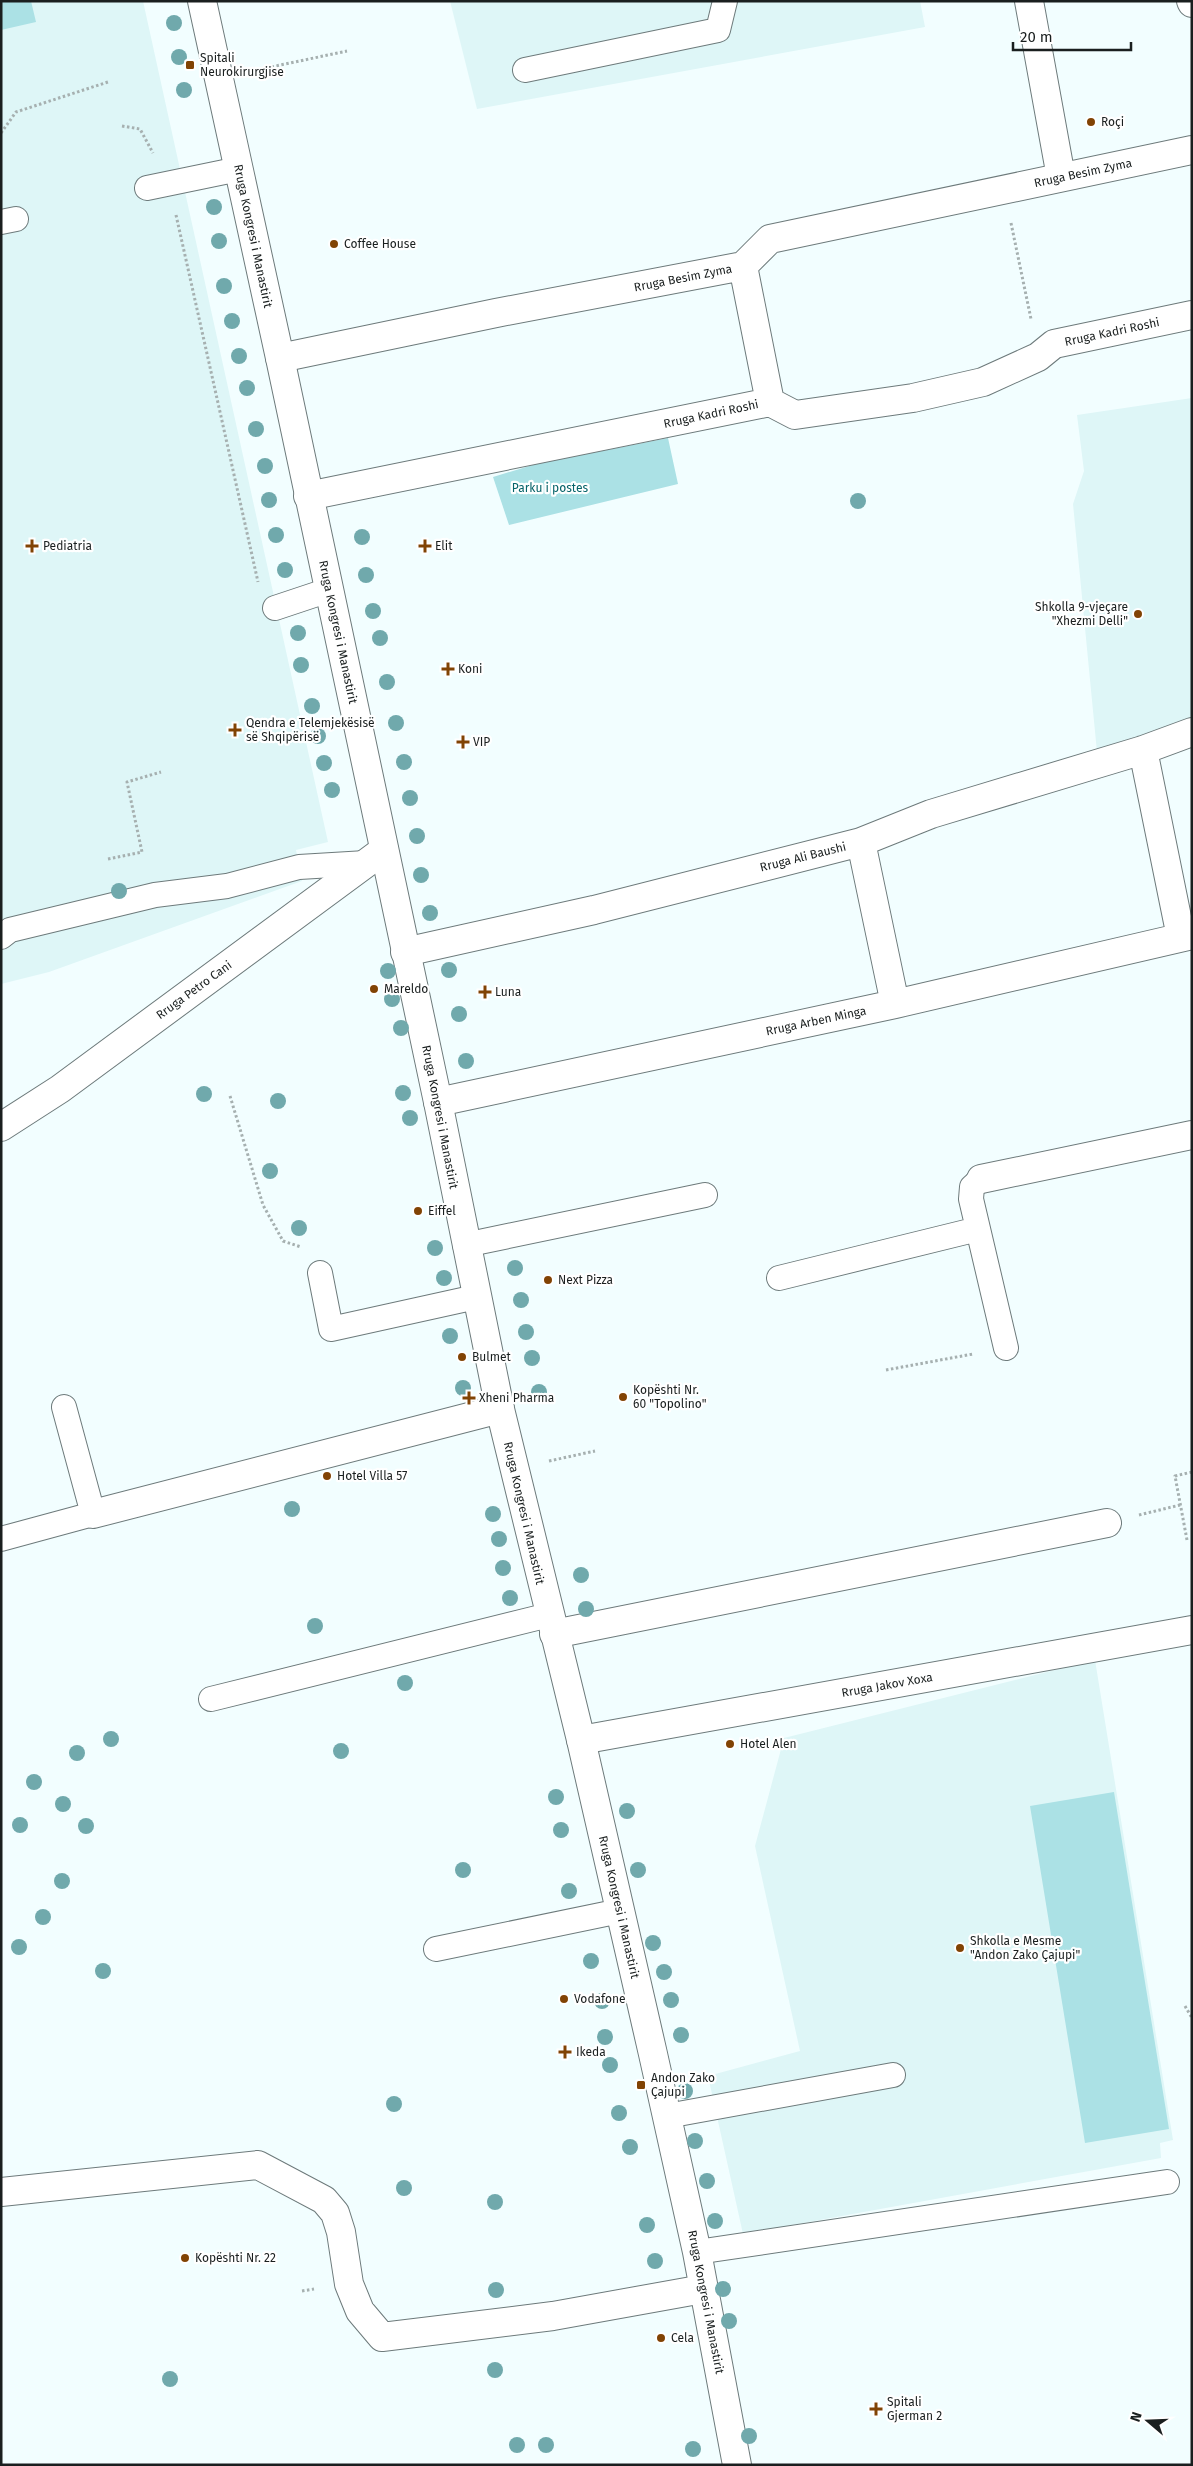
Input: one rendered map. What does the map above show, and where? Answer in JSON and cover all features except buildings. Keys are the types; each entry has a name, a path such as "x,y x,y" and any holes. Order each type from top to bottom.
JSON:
{"street":[{"name":"Rruga Kongresi i Manastirit","path":"202,1 329,590 375,857 405,952 438,1102 500,1409 581,1740 697,2252 737,2465"},
{"path":"1029,1 1061,177"},
{"name":"Rruga Besim Zyma","path":"280,358 496,313 743,266 770,239 1192,150"},
{"path":"743,266 770,402"},
{"name":"Rruga Kadri Roshi","path":"308,496 770,402 795,415 913,398 983,382 1038,357 1054,344 1192,315"},
{"name":"Rruga Ali Baushi","path":"405,952 594,910 861,842 931,814 1143,750 1192,732"},
{"path":"1143,750 1186,936"},
{"path":"861,842 895,1004"},
{"name":"Rruga Petro Cani","path":"1,1127 60,1089 375,857"},
{"name":"Rruga Arben Minga","path":"438,1102 895,1004 1186,936"},
{"path":"981,1178 1192,1135"},
{"path":"93,1514 500,1409"},
{"path":"552,1624 1107,1523"},
{"name":"Rruga Jakov Xoxa","path":"581,1740 1192,1630"},
{"path":"1,2192 258,2165 324,2200 335,2214 341,2232 349,2284 360,2311 382,2336 553,2316 703,2289"}],"lane":[{"path":"525,70 718,30 725,1"},
{"path":"158,186 239,170"},
{"path":"275,608 329,590"},
{"path":"1,937 10,930 155,895 227,886 299,867 375,857"},
{"path":"981,1178 972,1187 971,1199 1006,1348"},
{"path":"466,1245 705,1195"},
{"path":"779,1278 978,1229"},
{"path":"320,1273 332,1329 476,1297"},
{"path":"1,1539 93,1514 64,1407"},
{"path":"212,1699 552,1624"},
{"path":"436,1949 620,1912"},
{"path":"667,2116 893,2075"},
{"path":"697,2252 1167,2182"}],"path":[{"path":"219,79 347,51"},
{"path":"1,133 16,112 108,82"},
{"path":"122,126 140,129 158,186 259,585"},
{"path":"1004,189 1038,357"},
{"path":"108,859 142,852 127,782 161,772"},
{"path":"230,1096 263,1205 283,1241"},
{"path":"886,1370 1006,1348"},
{"path":"514,1469 595,1451"},
{"path":"1187,1540 1175,1476 1192,1472"},
{"path":"1107,1523 1180,1505"},
{"path":"1185,2006 1192,2018"}],"shaded area":[{"path":"1,1 143,1 328,842 296,850 302,881 49,972 1,984"},
{"path":"450,1 920,1 925,27 477,109"},
{"name":"Shkolla 9-vjeçare \"Xhezmi Delli\"","path":"1192,398 1192,724 1097,752 1073,504 1084,471 1077,415"},
{"name":"Shkolla e Mesme \"Andon Zako Çajupi\"","path":"1095,1660 1173,2140 1160,2143 1161,2158 743,2234 708,2076 800,2051 755,1846 784,1738"}],"green space":[{"path":"1,1 31,1 36,22 1,30"},
{"name":"Parku i postes","path":"668,438 678,484 509,525 493,477 536,464"},
{"path":"1114,1792 1169,2129 1085,2143 1030,1806"}],"place":[{"name":"Spitali Neurokirurgjise","path":"190,65"},
{"name":"Roçi","path":"1091,122"},
{"name":"Coffee House","path":"334,244"},
{"name":"Pediatria","path":"32,546"},
{"name":"Elit","path":"425,546"},
{"name":"Shkolla 9-vjeçare \"Xhezmi Delli\"","path":"1138,614"},
{"name":"Koni","path":"448,669"},
{"name":"Qendra e Telemjekësisë së Shqipërisë","path":"235,730"},
{"name":"VIP","path":"463,742"},
{"name":"Mareldo","path":"374,989"},
{"name":"Luna","path":"485,992"},
{"name":"Eiffel","path":"418,1211"},
{"name":"Next Pizza","path":"548,1280"},
{"name":"Bulmet","path":"462,1357"},
{"name":"Kopështi Nr. 60 \"Topolino\"","path":"623,1397"},
{"name":"Xheni Pharma","path":"469,1398"},
{"name":"Hotel Villa 57","path":"327,1476"},
{"name":"Hotel Alen","path":"730,1744"},
{"name":"Shkolla e Mesme \"Andon Zako Çajupi\"","path":"960,1948"},
{"name":"Vodafone","path":"564,1999"},
{"name":"Ikeda","path":"565,2052"},
{"name":"Andon Zako Çajupi","path":"641,2085"},
{"name":"Kopështi Nr. 22","path":"185,2258"},
{"name":"Cela","path":"661,2338"},
{"name":"Spitali Gjerman 2","path":"876,2409"}]}
